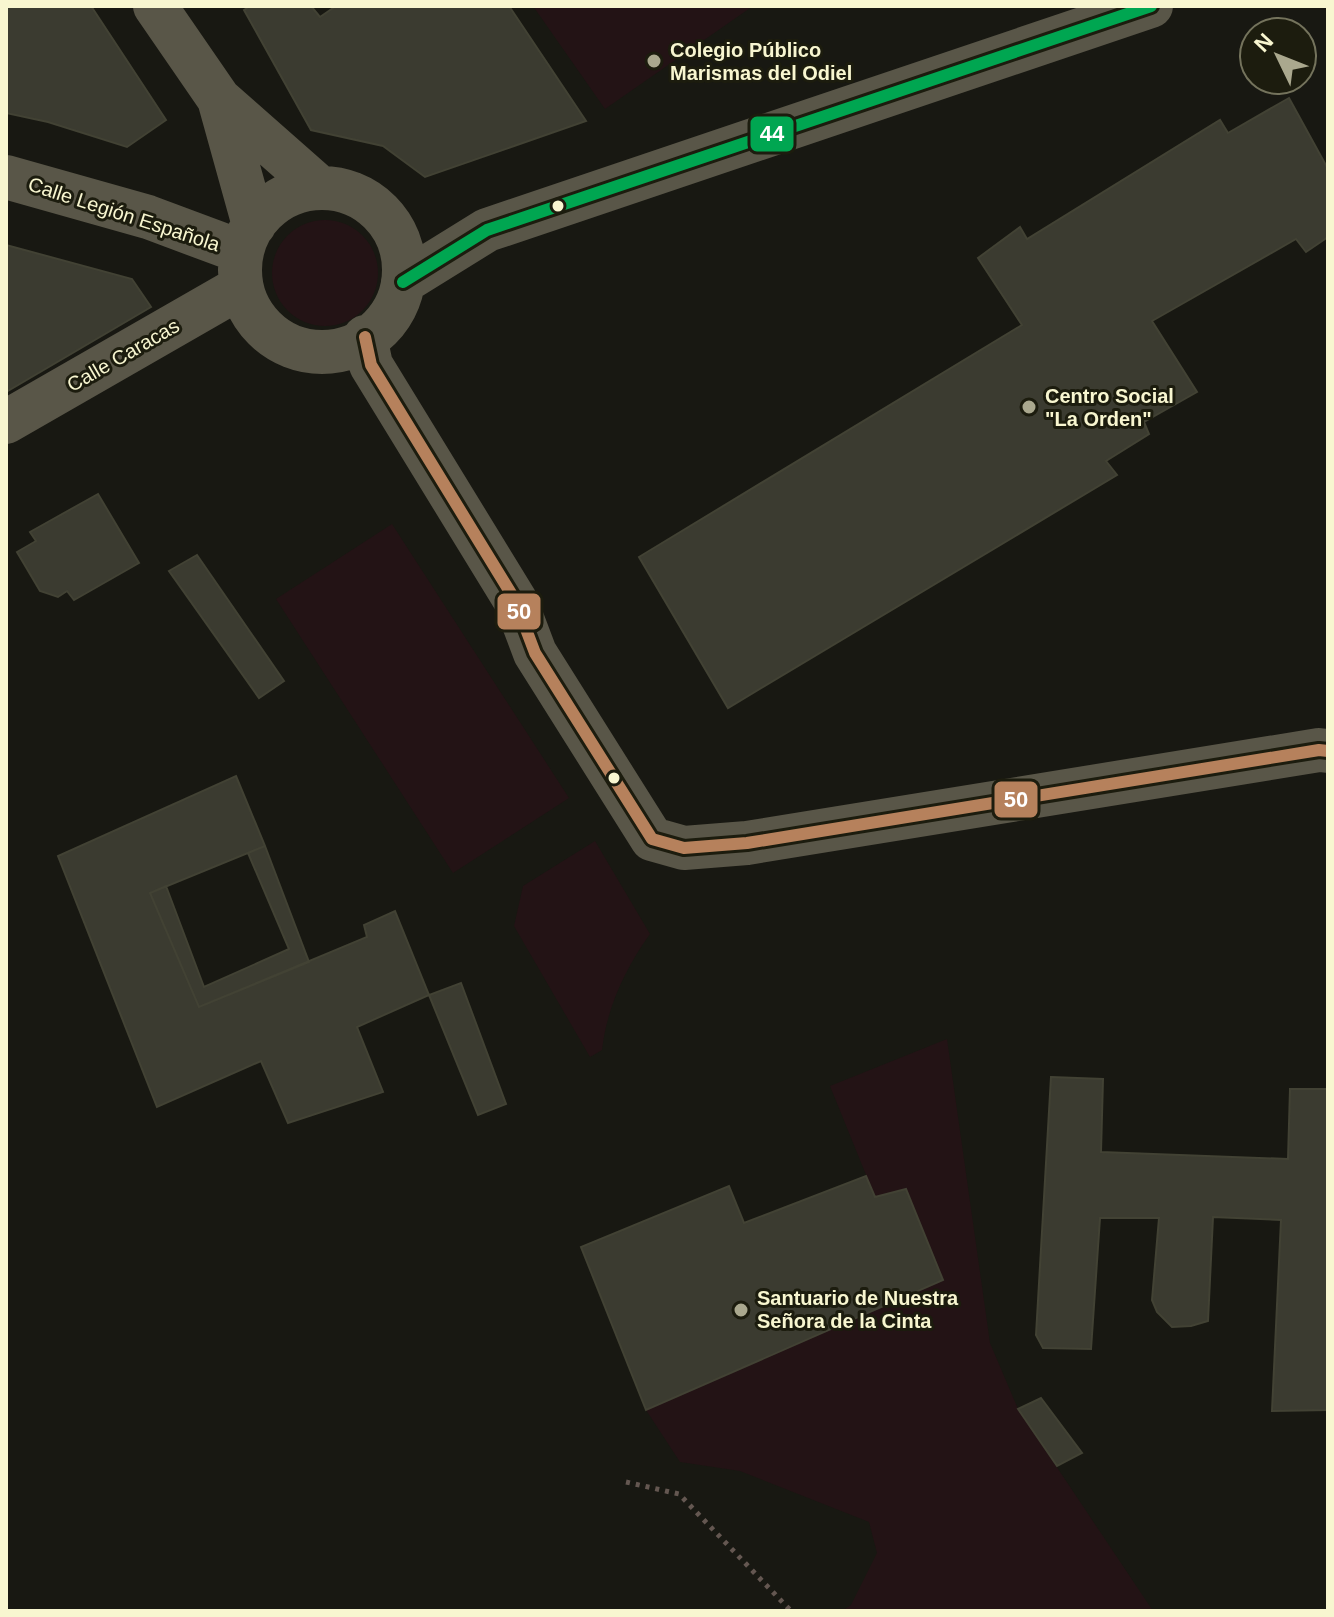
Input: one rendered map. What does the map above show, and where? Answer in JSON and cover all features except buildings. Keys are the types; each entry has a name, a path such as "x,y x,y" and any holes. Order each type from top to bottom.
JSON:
{"street":[{"path":"155,6 219,99 320,188"},
{"path":"403,282 487,230 1151,6"},
{"path":"219,99 245,255 251,313 269,334 293,348 319,353 347,348 365,337 393,312 403,282 402,251 391,223 374,206 351,193 320,188 298,191 274,204 245,255"},
{"name":"Calle Legión Española","path":"6,177 148,217 245,255"},
{"path":"391,223 421,231 487,230"},
{"name":"Calle Caracas","path":"6,422 245,255"},
{"path":"365,337 371,365 515,600 535,653 652,839 684,848 747,843 1328,751"}],"path":[{"path":"626,1482 679,1494 791,1611"}],"shaded area":[{"path":"533,6 753,6 605,109"},
{"path":"325,220 345,224 362,236 374,253 378,273 374,293 362,310 345,322 325,326 305,322 288,310 276,293 272,273 276,253 288,236 305,224"},
{"path":"392,524 569,798 453,873 276,599"},
{"path":"595,841 650,934 618,989 602,1050 590,1057 514,926 523,886"},
{"path":"947,1039 990,1343 1018,1409 1153,1611 842,1611 851,1605 877,1553 869,1522 740,1471 680,1462 646,1410 943,1280 906,1190 875,1197 830,1086"}],"transit line":[{"name":"44","path":"403,282 487,230 1151,6"},
{"name":"50","path":"365,337 371,365 515,600 535,653 652,839 684,848 747,843 1328,751"}],"place":[{"name":"Colegio Público Marismas del Odiel","path":"654,61"},
{"name":"Centro Social \"La Orden\"","path":"1029,407"},
{"name":"Santuario de Nuestra Señora de la Cinta","path":"741,1310"}]}
